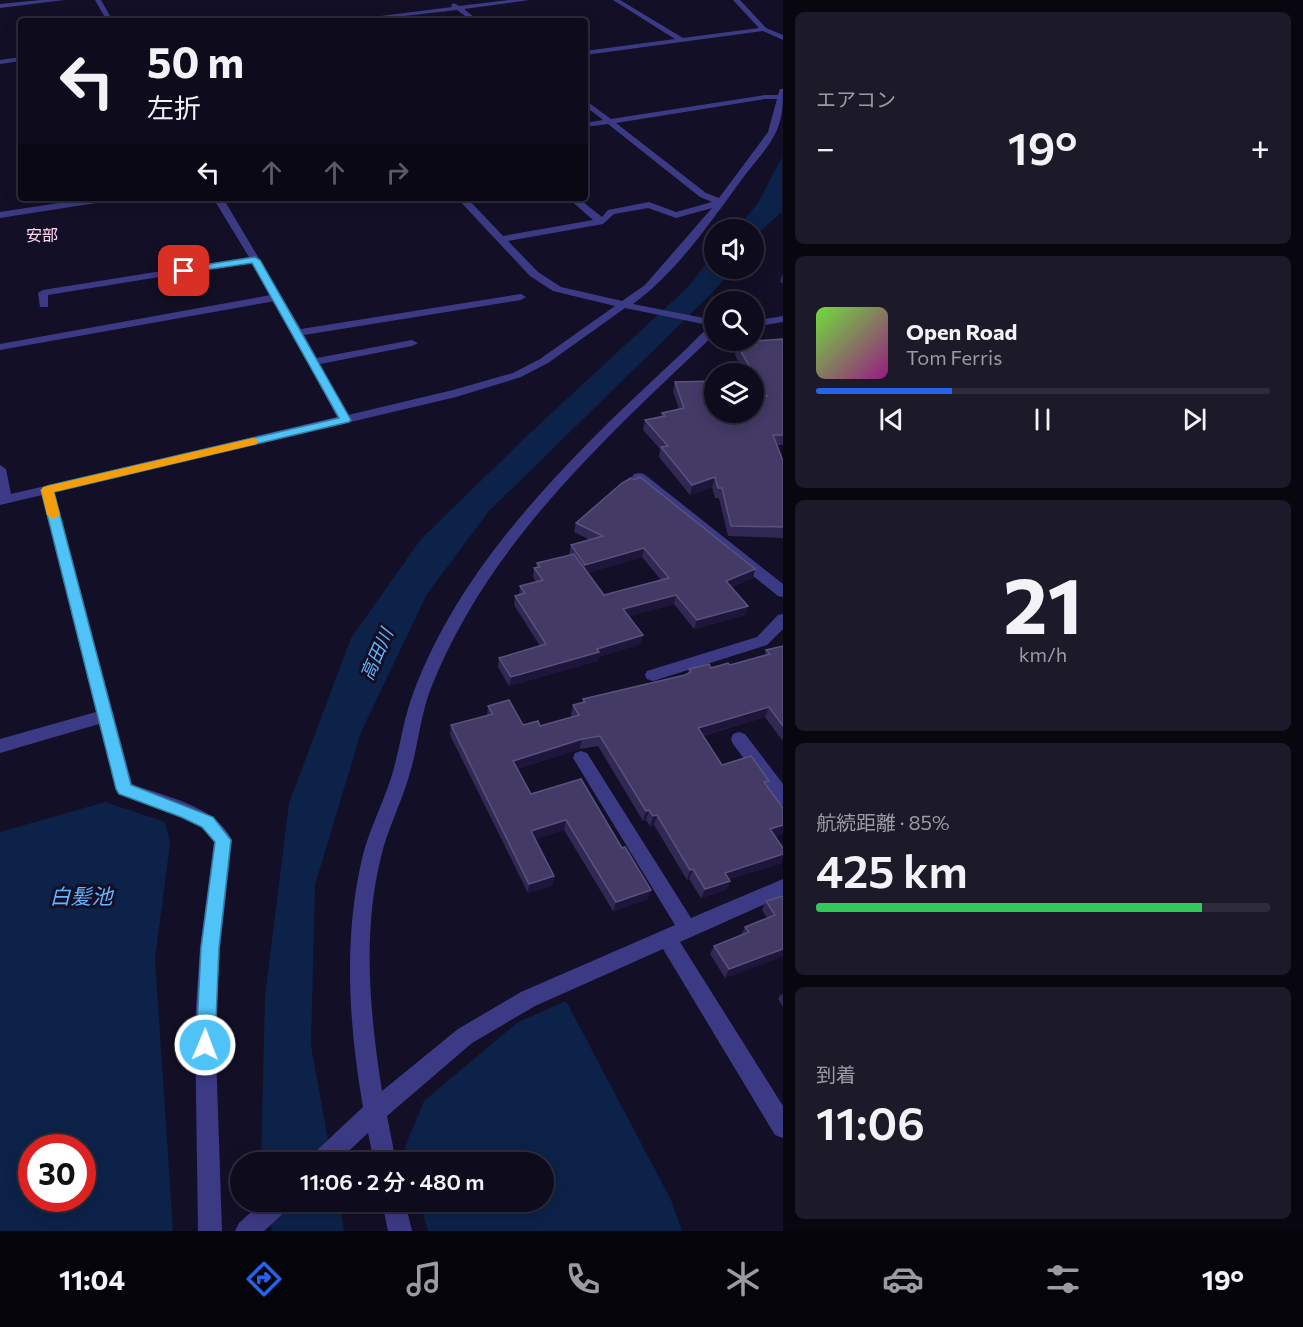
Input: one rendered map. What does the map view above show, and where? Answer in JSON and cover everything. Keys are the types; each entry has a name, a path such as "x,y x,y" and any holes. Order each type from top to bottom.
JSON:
{"street":[{"path":"0,6 61,0"},
{"path":"98,0 108,18"},
{"path":"447,0 472,18"},
{"path":"370,18 526,0"},
{"path":"616,0 680,39"},
{"path":"736,0 764,29 783,38"},
{"path":"775,24 783,31"},
{"path":"588,53 764,29"},
{"path":"0,62 18,59"},
{"path":"0,469 2,501 456,393 517,375 544,361 592,325 628,306 660,275 722,201 772,132 782,95 588,124"},
{"path":"588,104 703,195 722,201"},
{"path":"0,215 90,201"},
{"path":"220,201 278,297 345,420"},
{"path":"465,201 544,282 565,291 704,323"},
{"path":"576,201 593,216 603,221"},
{"path":"501,239 603,221 611,212 640,207 649,206 676,215 722,201"},
{"path":"44,304 43,293 255,260"},
{"path":"0,347 278,297"},
{"path":"298,333 521,297"},
{"path":"764,322 783,319"},
{"path":"383,1152 373,1113 363,1027 361,952 364,898 372,857 398,785 422,691 456,617 503,546 527,515 578,458 704,334"},
{"path":"313,362 412,343"},
{"path":"639,477 783,592"},
{"path":"47,490 124,789 187,812 207,822 223,840 210,948 205,1023 210,1231"},
{"path":"653,675 762,641 783,619"},
{"path":"0,746 105,716"},
{"path":"739,739 783,798"},
{"path":"581,758 687,928"},
{"path":"332,1152 373,1113 465,1036 528,999 783,887"},
{"path":"666,937 783,1127"},
{"path":"247,1231 268,1212"},
{"path":"396,1212 400,1231"}],"water":[{"path":"782,157 782,212 764,228 764,219 744,219 758,203"},
{"name":"高田川","path":"704,266 704,279 725,279 714,291 704,291 704,301 489,511 427,594 361,732 315,885 311,1046 330,1152 261,1152 265,996 289,803 351,638 421,539 530,433 689,286"},
{"name":"白髪池","path":"105,802 165,822 170,843 155,959 173,1231 0,1231 0,832"},
{"path":"566,1001 671,1200 682,1231 428,1231 423,1212 554,1212 554,1152 406,1152 405,1147 424,1101 518,1022"},
{"path":"268,1212 341,1212 344,1231 272,1231"}],"building":[{"path":"783,339 783,435 773,435 783,461 783,527 731,526 722,488 718,488 715,477 692,485 661,447 668,446 645,420 665,416 662,413 684,408 675,382 704,381 704,423 764,423 764,396 767,396 764,391 764,363 748,363 741,351 764,351 764,340"},
{"path":"640,477 755,569 726,581 748,606 697,620 676,595 623,609 643,635 597,649 599,652 511,677 499,658 546,644 515,596 525,593 520,586 543,580 534,568 540,567 537,563 574,554 604,595 669,578 644,548 585,565 571,545 603,536 576,523 622,483 631,478 634,480"},
{"path":"783,646 783,726 769,707 698,728 722,765 751,756 769,781 764,782 783,808 783,825 770,829 783,848 783,854 725,873 730,881 705,889 693,869 690,870 657,815 653,816 649,810 646,811 600,736 582,739 513,761 531,794 581,779 622,848 625,847 651,890 616,902 566,820 531,831 554,876 529,884 451,725 493,714 488,706 509,700 523,725 538,721 540,726 579,715 573,705 585,702 583,699 685,675 691,672 689,669 709,664 711,668 728,663 730,665 770,654 766,650"},
{"path":"783,896 783,949 729,969 714,946 749,932 745,927 775,915 766,901"}],"slow traffic":[{"path":"53,515 47,490 253,441"}],"district":[{"name":"安部","path":"42,234"}],"route":[{"path":"184,271 255,260 274,290 345,420 47,490 124,789 187,812 207,822 223,840 210,948 205,1045"}]}
